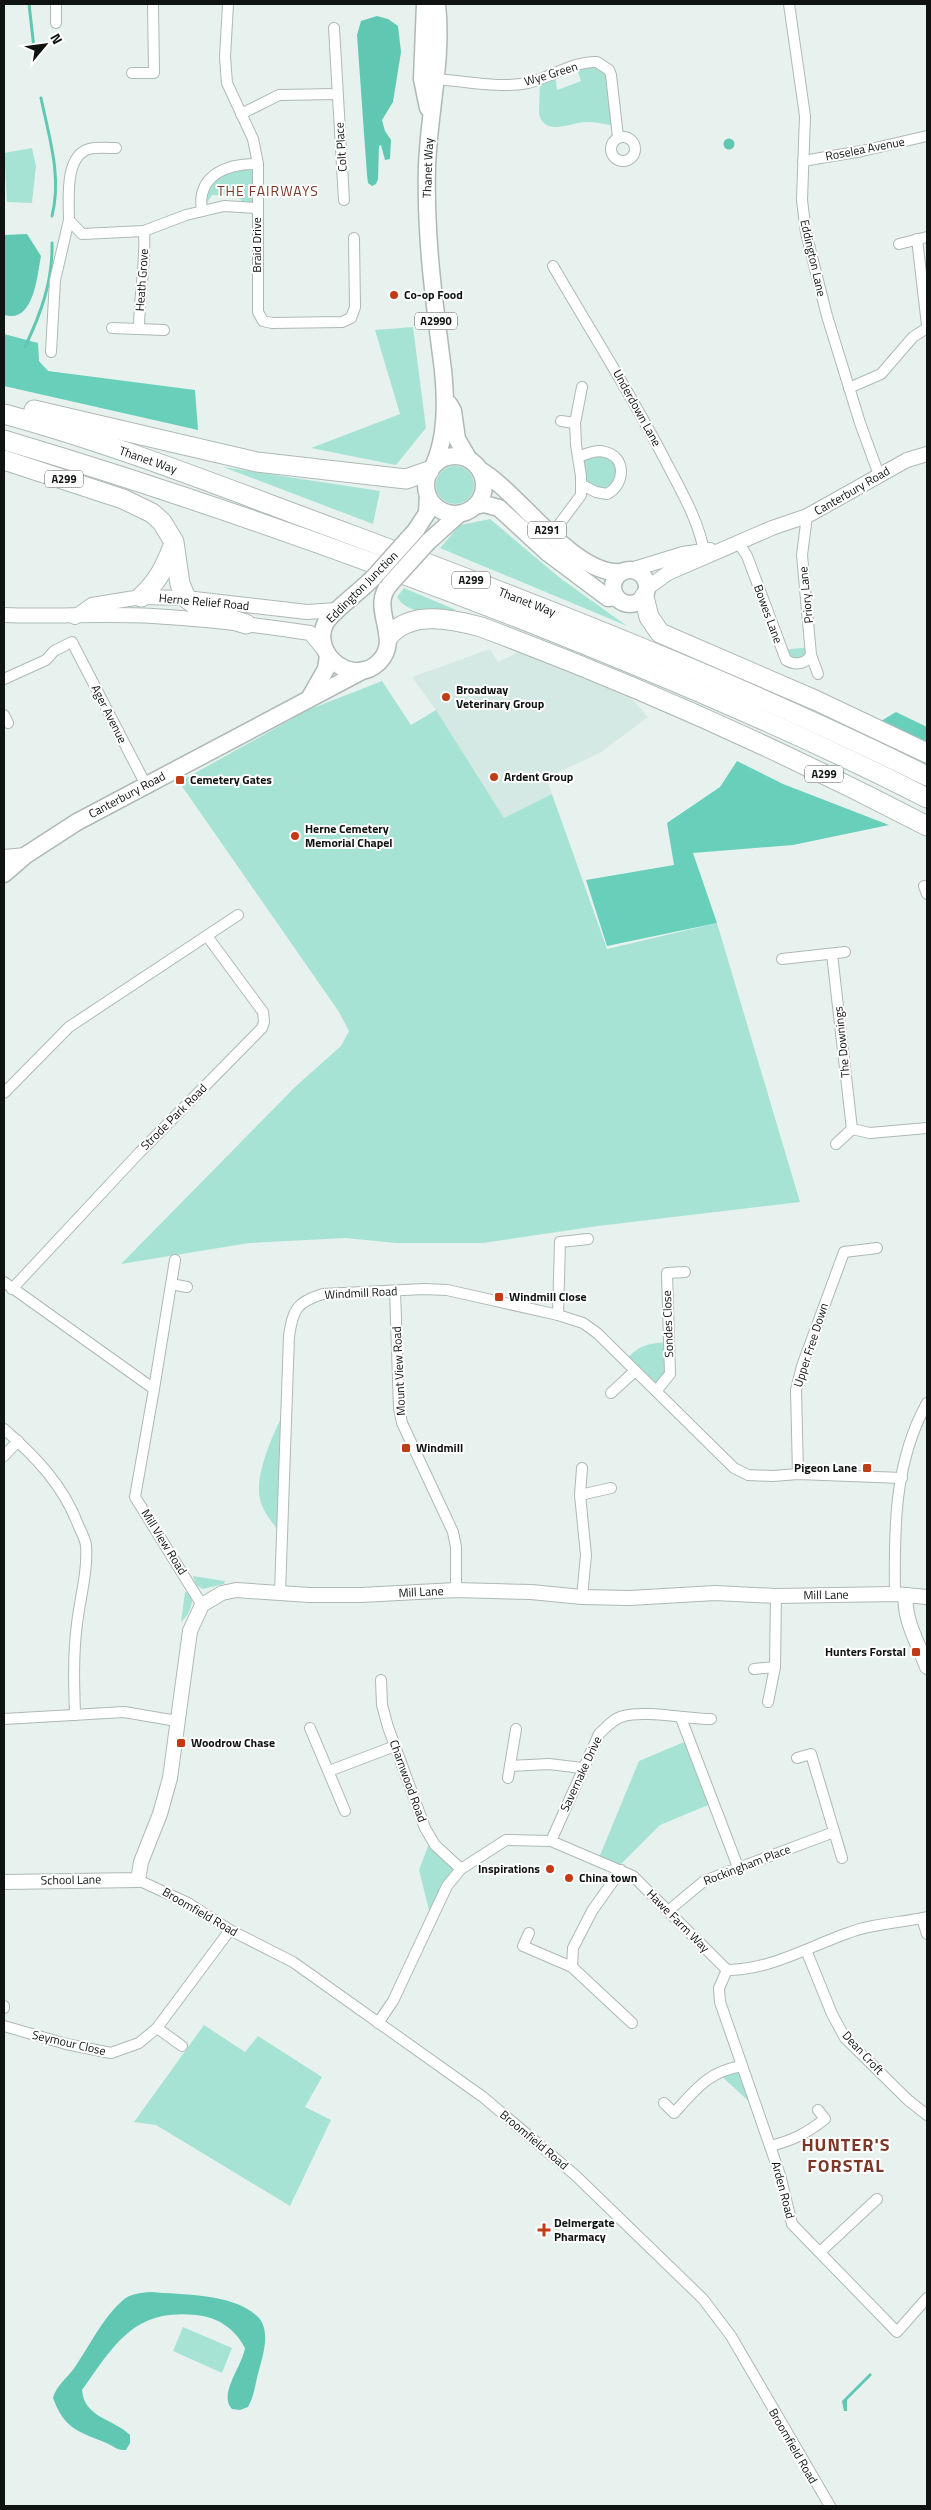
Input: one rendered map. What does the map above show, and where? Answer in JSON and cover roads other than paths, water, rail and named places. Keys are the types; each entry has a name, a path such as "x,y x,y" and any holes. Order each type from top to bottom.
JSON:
{"highway":[{"path":"4,402 257,462 406,479 432,467"},
{"name":"Thanet Way","path":"4,414 154,462 626,640 797,714 927,776"},
{"name":"Thanet Way","path":"4,440 148,485 357,556 487,606 669,678 843,756 927,798"},
{"name":"A299","path":"4,460 138,505 162,522 174,542 180,584 186,598"},
{"path":"141,597 155,584 164,570 174,542"},
{"path":"646,592 649,617 660,632 815,700 927,753"},
{"path":"186,598 204,611 246,624"},
{"name":"A299","path":"386,628 416,620 456,621 475,625 511,638 697,715 837,780 927,826"},
{"path":"643,708 657,706 697,715"}],"main road":[{"name":"Thanet Way","path":"425,4 430,116 426,228 446,398 442,441 432,467"},
{"name":"Thanet Way","path":"429,79 439,24 437,4"},
{"name":"Thanet Way","path":"446,398 453,411 457,439 468,458"},
{"path":"432,467 451,456 468,458 480,470 484,489 475,506"},
{"name":"Eddington Junction","path":"364,670 378,663 386,652 382,581 426,513 428,496 425,488 432,467"},
{"name":"A291","path":"480,470 492,477 552,534 592,566 609,573 626,571"},
{"path":"428,496 437,508 451,514 459,514"},
{"name":"A291","path":"475,506 484,504 499,508 568,568 608,598 616,597 630,604 646,592"},
{"name":"Eddington Junction","path":"327,654 322,636 325,625 340,608 382,581 459,514 475,506"},
{"path":"616,597 614,581 626,571 643,575 646,592"},
{"path":"327,654 335,664 345,669 364,670"},
{"path":"309,699 326,669 327,654"},
{"name":"Canterbury Road","path":"4,874 26,855 67,828 364,670"}],"street":[{"path":"56,4 56,23"},
{"path":"132,73 154,73 153,4"},
{"name":"Braid Drive","path":"228,4 225,72 227,83 256,148 258,164 258,312 263,321 272,324 342,322 351,318 355,306 354,238"},
{"name":"Eddington Lane","path":"789,4 805,116 802,200 806,233 814,270 849,388 879,475"},
{"name":"Colt Place","path":"334,28 344,200"},
{"name":"Wye Green","path":"429,79 456,79 497,85 526,83 576,66 597,62 609,70 611,76 618,137"},
{"path":"240,114 279,95 337,94"},
{"name":"Roselea Avenue","path":"803,160 862,151 927,136"},
{"path":"51,352 55,280 69,220 69,176 75,161 87,150 116,148"},
{"path":"202,211 203,192 217,173 234,164 258,164"},
{"path":"69,220 82,234 144,230 202,211 224,206 257,208"},
{"name":"Heath Grove","path":"139,329 139,304 146,253 144,230"},
{"path":"849,388 880,374 913,337 927,326 922,238 899,244"},
{"name":"Underdown Lane","path":"553,266 616,370 680,487 699,529 704,554"},
{"path":"112,328 164,330"},
{"path":"552,534 580,499 582,486 575,423 582,387"},
{"path":"561,421 575,423"},
{"path":"578,457 595,452 605,452 613,456 620,464 622,475 619,484 607,494 582,486"},
{"name":"Canterbury Road","path":"626,571 721,549 808,516 879,475 908,460 927,454"},
{"name":"Priory Lane","path":"808,516 802,555 811,655 818,674"},
{"name":"Bowes Lane","path":"738,542 747,556 786,660 797,664 805,662 811,655"},
{"name":"Canterbury Road","path":"646,592 668,573 704,554"},
{"name":"Herne Relief Road","path":"75,617 92,605 141,597 186,598 292,611 321,612 340,608"},
{"name":"Herne Relief Road","path":"4,615 75,617 153,616 246,624 310,633 327,654"},
{"name":"Ager Avenue","path":"4,679 46,660 54,652 72,642 146,785"},
{"path":"4,857 26,855"},
{"path":"4,1093 69,1027 238,915"},
{"name":"Strode Park Road","path":"8,1285 262,1028 264,1022 263,1012 207,936"},
{"path":"782,959 845,952"},
{"name":"The Downings","path":"832,954 852,1129"},
{"path":"836,1144 852,1129 870,1133 927,1128"},
{"path":"558,1315 560,1242 588,1239"},
{"name":"Upper Free Down","path":"798,1474 796,1390 802,1366 844,1252 877,1248"},
{"name":"Mill View Road","path":"175,1260 135,1497 202,1606"},
{"name":"Sondes Close","path":"657,1390 670,1374 667,1273 685,1272"},
{"path":"171,1284 187,1287"},
{"path":"8,1285 154,1388"},
{"name":"Windmill Road","path":"280,1593 289,1336 292,1315 299,1305 309,1298 322,1294 447,1290 558,1315 583,1323 597,1333 657,1390 734,1468 748,1475 798,1474 902,1478"},
{"name":"Mount View Road","path":"395,1291 399,1408 402,1423 453,1532 456,1547 456,1590"},
{"path":"611,1393 635,1371"},
{"path":"927,1403 910,1440 896,1503 900,1595 927,1667"},
{"path":"4,1429 54,1479 75,1516 86,1543 86,1575 77,1622 74,1657 75,1715"},
{"path":"4,1456 18,1441"},
{"path":"582,1468 580,1495 586,1555 582,1597"},
{"path":"580,1495 611,1488"},
{"name":"Mill Lane","path":"202,1606 222,1593 236,1590 361,1595 456,1590 630,1598 715,1593 776,1596 900,1595 927,1597"},
{"path":"768,1702 775,1667 776,1596"},
{"path":"138,1880 141,1862 160,1814 170,1778 190,1631 202,1606"},
{"path":"754,1669 775,1667"},
{"name":"Charnwood Road","path":"381,1680 382,1705 394,1746 425,1828 435,1845 461,1869"},
{"path":"4,1719 124,1712 177,1721"},
{"name":"Savernake Drive","path":"551,1841 582,1768 599,1734 622,1716 635,1714 711,1719"},
{"path":"682,1718 738,1867"},
{"path":"310,1728 345,1812"},
{"path":"508,1778 516,1729"},
{"path":"329,1771 394,1746"},
{"path":"798,1758 811,1754 842,1858"},
{"path":"510,1766 549,1764 582,1768"},
{"name":"Rockingham Place","path":"668,1911 704,1880 834,1832"},
{"name":"Hawe Farm Way","path":"378,2023 393,2001 447,1886 461,1869 506,1840 551,1841 633,1876 727,1970"},
{"path":"572,1967 573,1948 592,1911 621,1870"},
{"name":"School Lane","path":"4,1882 138,1880"},
{"name":"Broomfield Road","path":"138,1880 188,1903 230,1930 293,1962 483,2097 575,2175 703,2299 731,2336 830,2506"},
{"path":"727,1970 742,1970 763,1966 850,1932 925,1917 927,1934"},
{"name":"Seymour Close","path":"4,2026 66,2044 111,2053 139,2043 157,2028 230,1930"},
{"path":"530,1933 523,1946 572,1967 632,2023"},
{"name":"Dean Croft","path":"806,1950 832,2014 845,2038 927,2115"},
{"name":"Arden Road","path":"727,1970 719,1988 720,2002 780,2175 792,2224 897,2332 927,2298"},
{"path":"157,2028 182,2046"},
{"path":"664,2103 674,2112 711,2075 725,2068 742,2066"},
{"path":"770,2146 788,2142 806,2134 825,2119 818,2110"},
{"path":"820,2252 877,2199"}],"waterway":[{"path":"29,4 35,57"},
{"path":"41,98 51,142 55,171 56,186 52,216"},
{"path":"25,347 45,297 52,257 52,243"}],"place":[{"name":"Co-op Food","path":"394,295"},
{"name":"Broadway Veterinary Group","path":"446,697"},
{"name":"Ardent Group","path":"494,777"},
{"name":"Cemetery Gates","path":"180,780"},
{"name":"Herne Cemetery Memorial Chapel","path":"295,836"},
{"name":"Windmill Close","path":"499,1297"},
{"name":"Windmill","path":"406,1448"},
{"name":"Pigeon Lane","path":"867,1468"},
{"name":"Hunters Forstal","path":"916,1652"},
{"name":"Woodrow Chase","path":"181,1743"},
{"name":"Inspirations","path":"550,1869"},
{"name":"China town","path":"569,1878"},
{"name":"Delmergate Pharmacy","path":"544,2230"}],"district":[{"name":"THE FAIRWAYS","path":"268,191"},
{"name":"HUNTER'S FORSTAL","path":"846,2155"}]}
